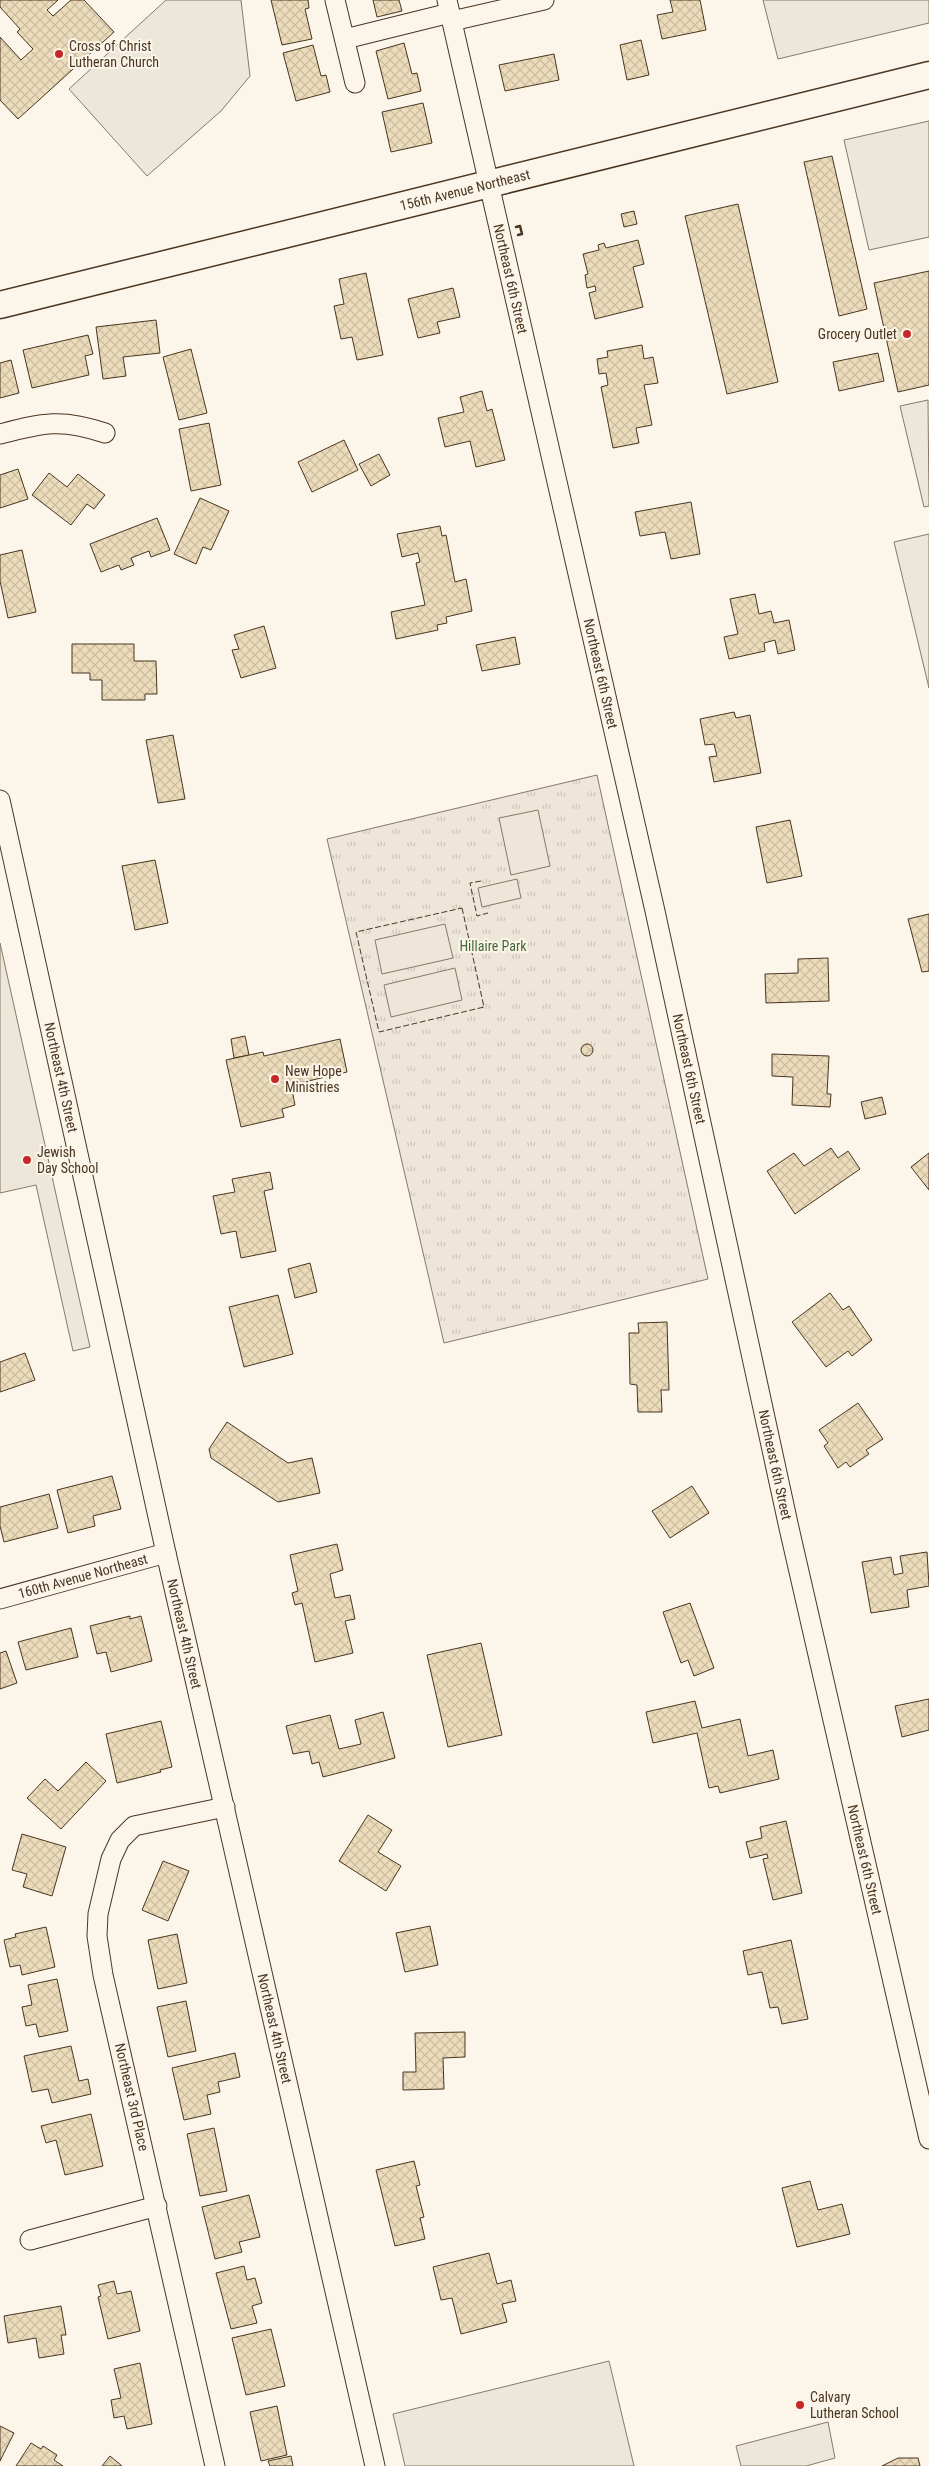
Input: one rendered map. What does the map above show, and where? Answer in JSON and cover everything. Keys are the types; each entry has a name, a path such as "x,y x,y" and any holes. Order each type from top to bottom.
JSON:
{"street":[{"path":"335,0 356,83"},
{"path":"345,40 450,12 544,0"},
{"name":"Northeast 6th Street","path":"450,12 655,911 791,1536 929,2140"},
{"name":"156th Avenue Northeast","path":"0,304 929,75"},
{"path":"0,434 42,423 60,422 82,425 105,433"},
{"name":"Northeast 4th Street","path":"0,800 166,1553 375,2466"},
{"name":"160th Avenue Northeast","path":"0,1599 166,1553"},
{"name":"Northeast 3rd Place","path":"215,2466 103,1975 97,1936 98,1914 112,1859 120,1840 134,1826 225,1807"},
{"path":"30,2240 157,2206"}],"green space":[{"name":"Hillaire Park","path":"597,775 708,1279 444,1343 327,839"},
{"path":"538,810 550,866 511,875 499,818"},
{"path":"517,879 521,898 482,907 478,888"},
{"path":"445,924 453,958 382,974 375,940"},
{"path":"455,968 462,1000 391,1017 384,985"}],"shaded area":[{"path":"166,0 241,0 250,76 221,111 147,176 69,89"},
{"path":"763,0 929,0 929,23 778,59"},
{"path":"929,121 929,237 869,250 844,140"},
{"path":"928,400 929,506 924,507 900,406"},
{"path":"929,534 929,688 894,542"},
{"path":"0,943 90,1347 73,1351 36,1185 0,1193"},
{"path":"609,2361 634,2466 405,2466 393,2414"},
{"path":"828,2422 835,2458 806,2466 741,2466 736,2446"}],"building":[{"name":"Cross of Christ Lutheran Church","path":"0,0 58,0 47,10 53,16 71,0 84,0 114,32 18,119 0,100 0,37 21,60 33,49 17,32 20,29 0,7"},
{"path":"271,0 308,0 309,8 305,9 312,39 282,45"},
{"path":"373,0 399,0 402,11 377,17"},
{"path":"670,0 700,0 706,30 662,39 657,15 673,12"},
{"path":"641,40 649,75 627,80 620,45"},
{"path":"404,43 412,74 417,73 421,91 388,99 376,51"},
{"path":"313,45 321,76 326,75 330,92 296,101 283,53"},
{"path":"554,54 559,80 505,91 499,65"},
{"path":"423,103 432,143 391,152 382,112"},
{"path":"832,156 867,309 839,316 804,162"},
{"path":"738,204 778,382 727,394 685,216"},
{"path":"634,211 637,224 624,227 621,214"},
{"path":"638,240 644,264 633,267 643,307 595,319 589,293 596,291 595,286 587,288 585,275 588,274 583,254 599,250 598,245 604,243 606,248"},
{"name":"Grocery Outlet","path":"929,271 929,385 898,392 874,283"},
{"path":"366,273 383,355 357,360 352,337 341,339 334,306 344,304 339,279"},
{"path":"453,288 460,317 437,322 440,333 418,338 408,299"},
{"path":"156,320 160,353 123,357 126,376 103,379 96,327"},
{"path":"88,335 93,354 85,356 89,375 32,388 23,350"},
{"path":"642,345 644,359 653,357 658,383 644,385 652,425 636,428 639,443 613,448 601,387 608,385 606,373 599,374 597,359 608,357 607,351"},
{"path":"191,349 207,413 179,420 163,357"},
{"path":"878,353 884,381 839,391 833,362"},
{"path":"11,360 19,393 0,398 0,363"},
{"path":"482,391 487,411 492,409 505,460 476,467 470,441 445,447 438,418 464,412 460,397"},
{"path":"209,423 221,485 191,491 179,429"},
{"path":"344,440 358,470 312,492 298,462"},
{"path":"379,454 390,475 371,486 359,464"},
{"path":"18,469 28,499 0,508 0,475"},
{"path":"49,473 67,487 78,474 105,495 94,509 87,504 71,525 32,495"},
{"path":"200,498 229,511 211,550 203,547 196,564 174,554"},
{"path":"691,502 700,554 671,559 665,532 640,536 635,512"},
{"path":"157,518 170,550 151,557 149,551 131,558 134,565 121,570 119,565 101,572 90,544"},
{"path":"440,526 442,536 446,535 455,582 466,579 472,611 446,617 447,623 437,625 438,630 396,639 391,612 425,605 416,563 420,562 418,553 402,557 397,534"},
{"path":"22,550 36,612 8,618 0,581 0,555"},
{"path":"755,594 759,614 771,611 774,623 789,620 795,650 778,654 775,640 764,643 765,651 729,659 724,637 738,634 730,599"},
{"path":"264,626 276,668 241,678 232,650 239,649 234,635"},
{"path":"515,637 520,664 482,671 476,645"},
{"path":"72,644 134,644 134,661 156,661 157,694 145,694 145,700 102,700 102,680 90,680 90,673 72,673"},
{"path":"734,712 736,718 750,715 761,773 714,782 709,757 717,756 714,744 705,745 700,719"},
{"path":"173,735 185,799 158,803 146,740"},
{"path":"790,820 802,876 767,883 756,827"},
{"path":"155,860 168,923 135,930 122,866"},
{"path":"929,914 929,971 922,972 908,919"},
{"path":"828,958 829,1001 766,1003 765,974 798,973 798,959"},
{"path":"245,1036 249,1055 234,1058 231,1039"},
{"name":"New Hope Ministries","path":"340,1039 347,1072 291,1085 295,1105 282,1109 284,1117 241,1127 226,1060 263,1052 264,1056"},
{"path":"585,1044 589,1044 593,1050 589,1056 585,1056 581,1052 581,1048"},
{"path":"772,1054 829,1056 827,1094 831,1094 830,1107 792,1105 793,1077 772,1076"},
{"path":"882,1097 886,1114 865,1119 861,1102"},
{"path":"831,1148 838,1158 848,1151 860,1169 795,1214 767,1171 794,1153 804,1166"},
{"path":"929,1153 929,1190 911,1167"},
{"path":"270,1172 273,1189 264,1191 276,1251 241,1258 236,1231 221,1234 213,1196 235,1192 232,1179"},
{"path":"310,1263 317,1292 295,1298 288,1269"},
{"path":"830,1293 843,1310 849,1306 872,1340 852,1356 848,1351 826,1367 792,1322"},
{"path":"278,1295 293,1354 244,1367 229,1307"},
{"path":"667,1322 669,1390 661,1390 662,1412 638,1412 637,1385 630,1384 629,1333 639,1333 638,1323"},
{"path":"25,1353 35,1380 0,1392 0,1362"},
{"path":"858,1403 883,1439 866,1450 869,1454 850,1467 846,1462 838,1468 824,1446 828,1443 819,1430"},
{"path":"227,1422 288,1463 312,1458 320,1493 278,1502 211,1458 209,1449"},
{"path":"112,1476 121,1509 93,1516 95,1526 68,1533 57,1490"},
{"path":"692,1486 709,1513 670,1538 652,1511"},
{"path":"49,1494 58,1528 4,1542 0,1526 0,1507"},
{"path":"337,1544 343,1570 330,1574 335,1598 350,1595 355,1619 345,1621 353,1653 315,1662 302,1603 295,1605 292,1593 298,1591 290,1555"},
{"path":"927,1552 929,1586 907,1590 909,1607 871,1613 862,1562 891,1557 894,1575 903,1573 900,1556"},
{"path":"690,1603 714,1668 694,1676 688,1660 681,1663 663,1612"},
{"path":"130,1616 130,1619 141,1616 152,1661 111,1672 106,1652 97,1654 90,1626"},
{"path":"71,1628 78,1657 26,1670 18,1642"},
{"path":"481,1643 502,1735 448,1747 427,1655"},
{"path":"6,1651 17,1683 0,1689 0,1653"},
{"path":"929,1699 929,1730 902,1737 895,1706"},
{"path":"695,1701 702,1728 740,1719 748,1756 773,1750 779,1779 720,1793 718,1786 709,1788 697,1733 653,1743 646,1712"},
{"path":"383,1712 395,1758 323,1777 319,1762 312,1764 309,1751 293,1754 286,1726 330,1715 339,1749 361,1744 355,1720"},
{"path":"161,1721 172,1767 160,1770 161,1772 117,1783 106,1734"},
{"path":"86,1762 106,1781 61,1829 27,1798 45,1779 58,1791"},
{"path":"368,1815 392,1830 378,1852 401,1866 386,1891 339,1861"},
{"path":"786,1821 802,1893 773,1900 763,1859 768,1858 767,1854 750,1858 746,1842 762,1838 760,1827"},
{"path":"22,1834 66,1847 52,1896 23,1887 27,1874 12,1870"},
{"path":"163,1861 189,1871 168,1921 142,1910"},
{"path":"430,1926 438,1965 405,1972 396,1933"},
{"path":"46,1927 55,1967 22,1975 20,1965 10,1967 4,1940 16,1937 15,1934"},
{"path":"177,1934 187,1983 158,1989 148,1940"},
{"path":"791,1940 808,2019 782,2024 778,2007 770,2008 762,1972 748,1975 743,1951"},
{"path":"57,1979 68,2031 39,2037 36,2024 26,2026 22,2007 32,2005 28,1985"},
{"path":"186,2001 196,2051 168,2057 157,2007"},
{"path":"465,2032 465,2057 443,2058 444,2089 403,2090 403,2072 416,2072 415,2033"},
{"path":"71,2046 79,2081 88,2079 91,2094 52,2103 48,2089 32,2092 24,2056"},
{"path":"235,2053 240,2077 218,2082 220,2092 207,2095 211,2114 184,2120 172,2068"},
{"path":"91,2114 103,2166 65,2175 56,2140 46,2143 41,2126"},
{"path":"214,2128 227,2191 200,2196 187,2134"},
{"path":"414,2161 420,2185 416,2186 424,2217 420,2218 425,2239 395,2246 376,2170"},
{"path":"810,2181 818,2210 842,2204 850,2234 797,2247 782,2188"},
{"path":"249,2195 260,2237 239,2242 242,2252 215,2259 202,2207"},
{"path":"489,2253 497,2284 511,2280 516,2301 502,2304 507,2322 461,2334 452,2298 441,2300 433,2267"},
{"path":"244,2266 247,2280 255,2278 262,2303 252,2306 257,2323 231,2329 216,2273"},
{"path":"114,2281 117,2294 131,2291 140,2331 108,2339 98,2297 101,2296 98,2285"},
{"path":"61,2306 66,2335 61,2335 64,2354 39,2358 36,2338 8,2343 4,2316"},
{"path":"271,2329 285,2386 246,2395 232,2338"},
{"path":"140,2363 152,2424 127,2429 124,2416 114,2418 111,2400 121,2398 114,2369"},
{"path":"277,2406 287,2455 261,2461 250,2412"},
{"path":"0,2426 14,2433 0,2461"},
{"path":"31,2443 41,2449 43,2446 57,2455 54,2460 63,2466 16,2466"},
{"path":"110,2456 122,2466 102,2466"},
{"path":"291,2456 293,2466 270,2466 268,2461"},
{"path":"898,2458 918,2458 920,2466 882,2466"}],"fence":[{"path":"481,881 470,883 477,916 488,913"},
{"path":"462,908 484,1007 379,1032 356,932 462,908"}],"wall":[{"path":"516,227 520,226 522,234 518,235"}],"place":[{"name":"Cross of Christ Lutheran Church","path":"59,54"},
{"name":"Grocery Outlet","path":"907,334"},
{"name":"New Hope Ministries","path":"275,1079"},
{"name":"Jewish Day School","path":"27,1160"},
{"name":"Calvary Lutheran School","path":"800,2405"}]}
